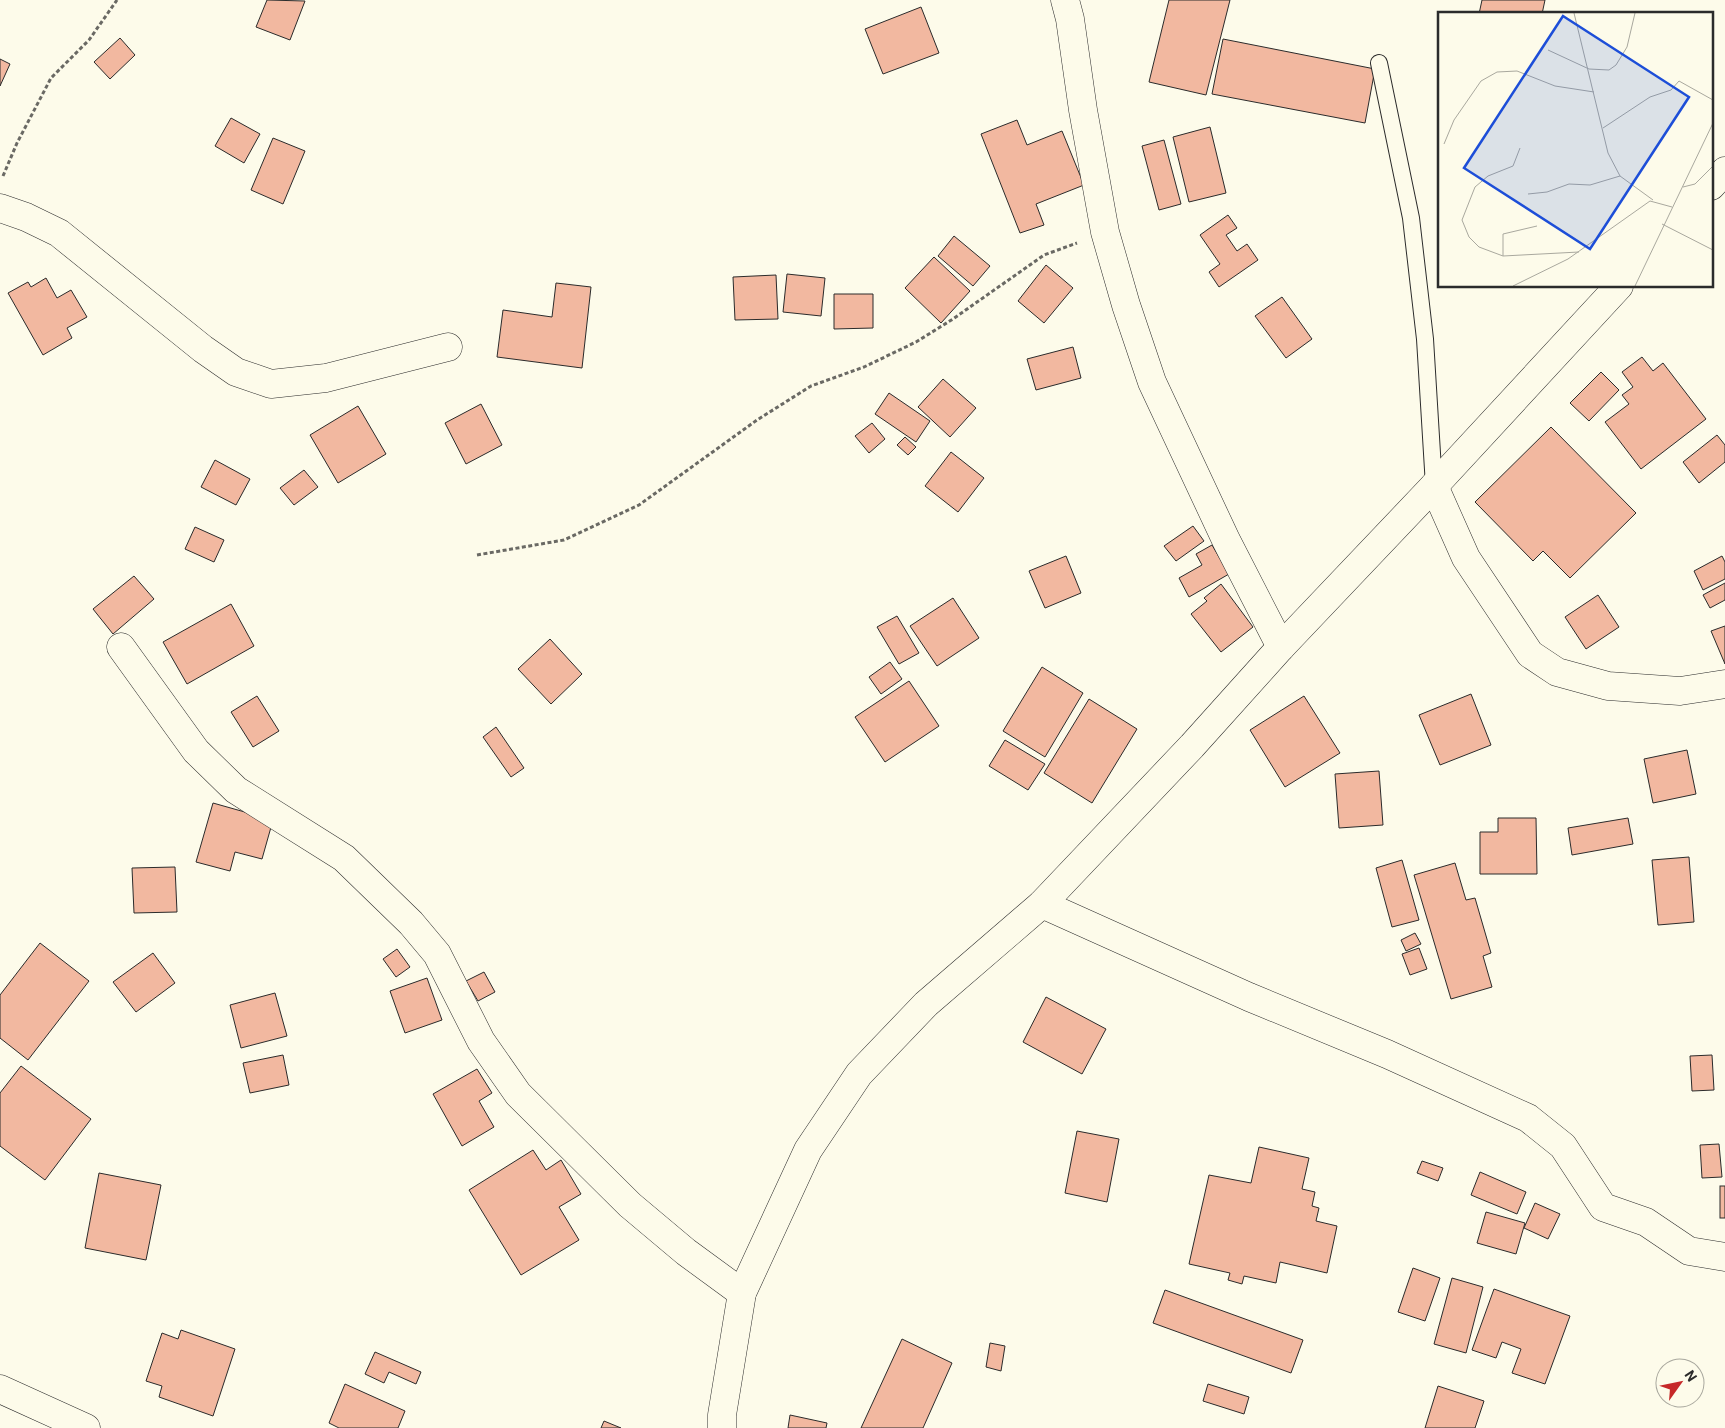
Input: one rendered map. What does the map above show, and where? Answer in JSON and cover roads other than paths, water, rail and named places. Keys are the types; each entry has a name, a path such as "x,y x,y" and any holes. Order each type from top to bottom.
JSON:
{"street":[{"path":"1064,0 1070,19 1083,110 1105,232 1126,305 1152,382 1226,540 1281,647"},
{"path":"1712,185 1725,171"},
{"path":"0,208 26,217 60,233 203,349 236,372 271,384 326,378 448,347"},
{"path":"722,1428 722,1415 742,1293 808,1150 859,1074 926,1004 1042,904 1192,746 1281,647 1434,486 1617,288"},
{"path":"1434,486 1466,558 1530,654 1557,672 1608,686 1680,691 1725,684"},
{"path":"121,647 196,752 236,790 344,858 411,923 437,954 481,1041 518,1094 630,1206 686,1252 742,1293"},
{"path":"1042,904 1249,997 1387,1054 1528,1118 1563,1146 1603,1207 1646,1222 1688,1251 1725,1257"},
{"path":"0,1389 86,1428"}],"lane":[{"path":"1378,63 1411,218 1425,339 1434,486"}]}
